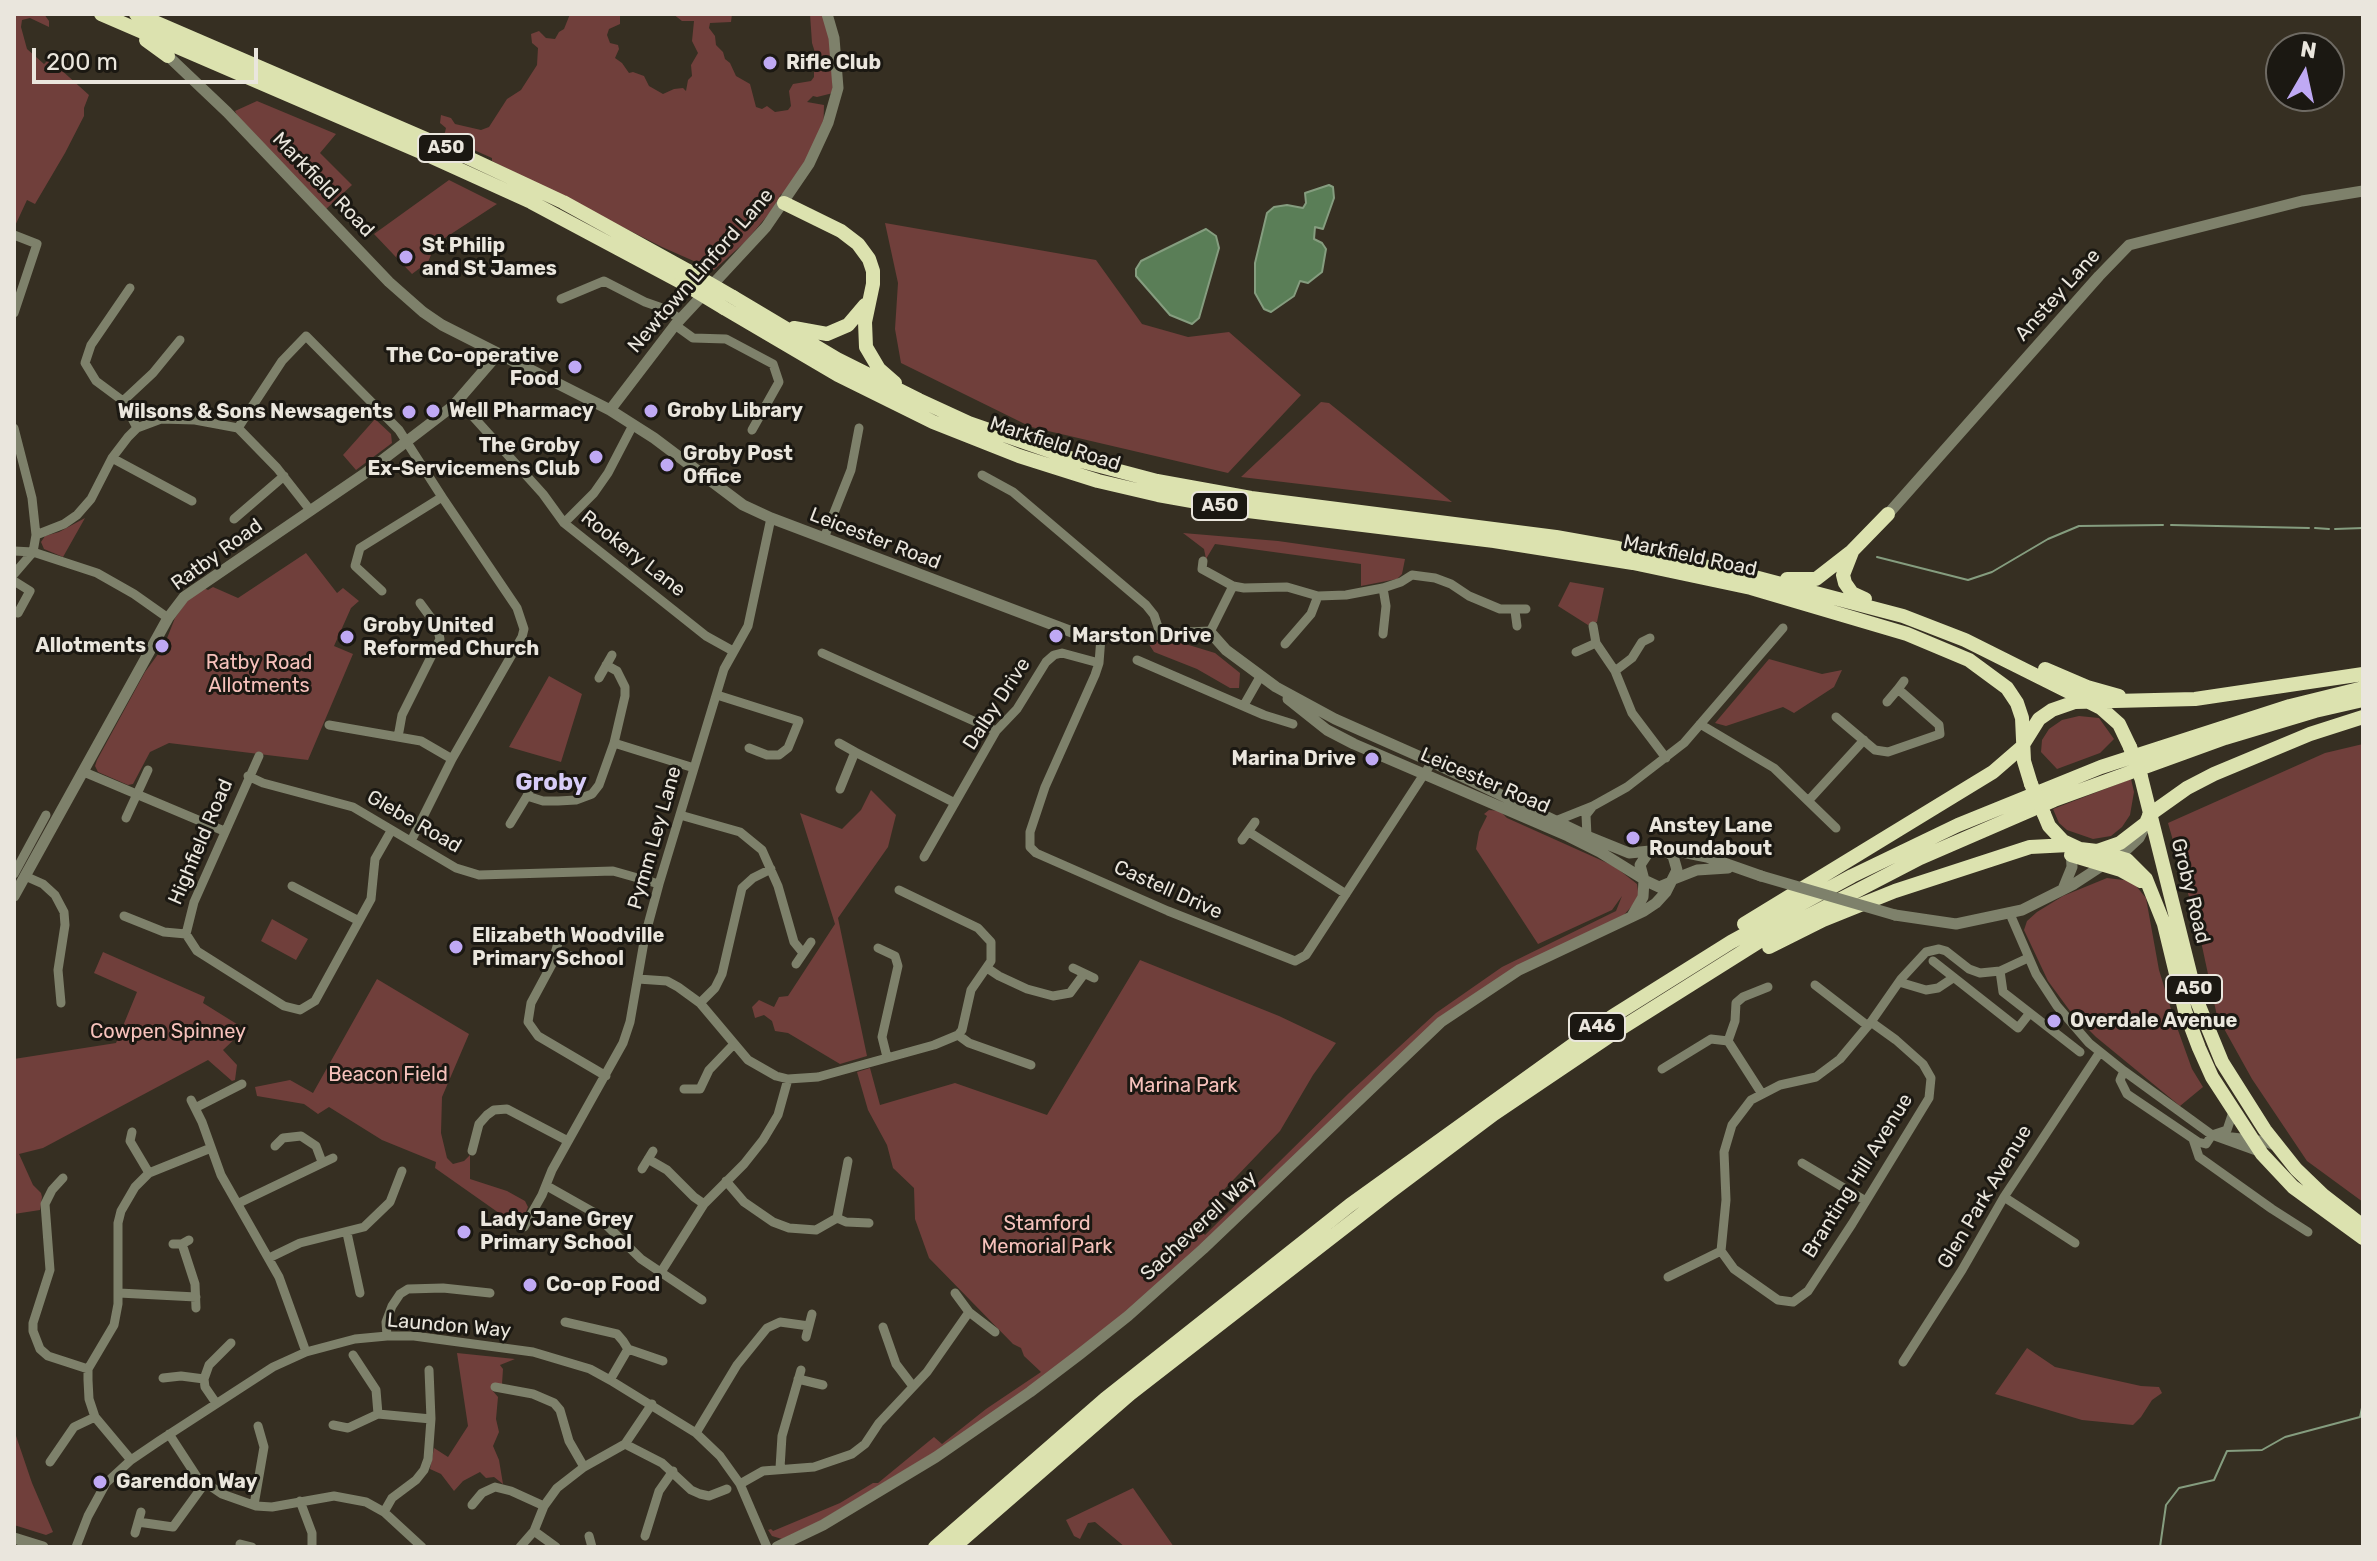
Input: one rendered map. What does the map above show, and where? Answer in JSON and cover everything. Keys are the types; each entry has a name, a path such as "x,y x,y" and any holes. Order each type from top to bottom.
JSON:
{"highway":[{"name":"Markfield Road","path":"102,14 517,196 684,276"},
{"path":"102,14 168,56"},
{"name":"Markfield Road","path":"136,14 563,202 728,302 838,375 921,417 980,442 1087,478 1158,495 1248,511 1494,541 1633,563 1751,588 1907,634 1969,660 2007,688 2020,712 2024,745"},
{"path":"776,323 809,333 827,334 848,325 872,292 873,271 858,244 841,231 784,203"},
{"path":"868,301 864,335 871,357 879,369 919,400"},
{"name":"Markfield Road","path":"728,302 776,323 837,359 969,423 1070,458 1157,481 1251,498 1556,537 1747,575 1898,614 1987,650 2089,703"},
{"path":"1747,575 1816,579 1852,551 1888,514"},
{"path":"1852,551 1843,575 1852,593 1898,614 1962,632 2087,687 2139,701"},
{"path":"1613,1016 1661,978 1745,923 1993,772 2024,745 2039,719 2052,710 2075,702 2208,697 2363,674"},
{"name":"A46","path":"935,1547 1105,1399 1350,1205 1613,1016 1731,942 1791,908 1958,825 2101,767 2290,706 2363,688"},
{"name":"A46","path":"954,1547 1130,1394 1494,1114 1682,990 1808,914 1994,825 2225,738 2363,700"},
{"path":"2089,703 2112,716 2130,747 2141,777 2148,818"},
{"path":"1682,990 1862,902 2009,854 2048,845 2106,857 2148,818 2187,788 2310,734 2363,717"},
{"path":"2024,745 2024,761 2044,814 2056,835 2070,849"},
{"name":"Groby Road","path":"2148,818 2207,1029 2240,1093 2277,1146 2323,1195 2363,1226"},
{"name":"Groby Road","path":"2106,857 2140,871 2151,888 2164,924 2185,1011 2199,1048 2233,1112 2262,1154 2293,1187 2363,1238"}],"street":[{"name":"Newtown Linford Lane","path":"610,410 677,322 766,227 809,164 828,123 838,88 834,38 827,14"},
{"name":"Markfield Road","path":"168,56 227,112 405,297 431,319 498,354"},
{"name":"Anstey Lane","path":"1888,514 2129,245 2302,201 2363,191"},
{"path":"14,235 37,244 14,313"},
{"path":"565,293 604,281 665,309 693,338 726,339 773,364 779,382 752,430"},
{"path":"130,288 91,345 85,363 96,381 123,401 137,428"},
{"path":"238,428 282,361 306,336 379,408 407,441 517,608 524,629 411,841"},
{"path":"123,401 153,373 180,340"},
{"name":"Ratby Road","path":"14,896 20,875 84,772 168,618 184,597 459,401 498,354"},
{"name":"Leicester Road","path":"498,354 610,410 654,438 743,505 771,518 1072,632 1101,637 1210,632 1226,650 1260,677 1316,715 1327,730 1568,836 1643,879"},
{"name":"Rookery Lane","path":"459,401 543,494 564,523 706,636 733,651"},
{"path":"747,408 760,416"},
{"path":"36,535 77,515 91,499 112,458 137,428 161,419 195,420 238,428 284,476 310,510"},
{"path":"564,523 594,493 633,425"},
{"path":"14,428 19,460 32,498 36,535 33,552 14,574"},
{"path":"826,539 851,470 859,428"},
{"path":"826,539 856,471 862,443"},
{"path":"112,458 192,501"},
{"path":"982,475 1022,500 1146,605 1154,615 1160,633"},
{"path":"234,519 284,476"},
{"path":"382,591 355,566 360,548 442,497"},
{"path":"236,500 244,508"},
{"name":"Pymm Ley Lane","path":"524,1227 547,1186 552,1170 606,1076 630,1022 645,936 659,884 724,669 748,626 771,518"},
{"path":"14,551 33,552 97,573 168,618"},
{"path":"1200,568 1233,586 1287,587 1318,596 1346,595 1383,588 1412,575 1435,578 1500,609 1521,610 1517,626"},
{"path":"14,581 30,591 18,613"},
{"path":"1210,632 1233,586"},
{"path":"1383,588 1386,606 1383,634"},
{"path":"1292,640 1311,614 1318,596"},
{"path":"398,737 402,715 439,645 440,632 420,603"},
{"path":"1593,626 1596,643 1615,671 1632,713 1666,758"},
{"path":"1553,822 1593,806 1627,787 1666,758 1700,724 1783,628"},
{"path":"1099,663 1101,637"},
{"path":"1615,671 1632,658 1643,638"},
{"path":"1576,652 1596,643"},
{"name":"Dalby Drive","path":"924,857 996,731 1017,709 1052,651 1099,663"},
{"path":"822,653 996,731"},
{"path":"599,678 612,655"},
{"path":"1137,660 1293,724"},
{"name":"Castell Drive","path":"1099,663 1045,787 1030,832 1030,847 1036,853 1168,911 1295,961"},
{"path":"527,796 533,799 576,800 592,794 599,785 614,743 625,696 625,687 617,671 606,665"},
{"path":"1244,705 1260,677"},
{"path":"1836,717 1875,750 1888,752 1940,734 1939,725 1901,685 1887,702"},
{"path":"717,695 799,721 788,748 779,755 767,755 749,748"},
{"name":"Leicester Road","path":"1316,715 1335,719 1432,762 1553,822 1629,853 1648,853"},
{"path":"1327,730 1335,719"},
{"path":"1700,724 1774,768 1836,828"},
{"path":"329,725 421,741 452,759"},
{"path":"1809,800 1864,740"},
{"path":"614,743 694,768"},
{"path":"839,743 955,803"},
{"path":"840,789 855,752"},
{"name":"Highfield Road","path":"259,756 194,902 186,934 197,951 284,1006 300,1010 315,1001 371,899 375,859 391,831"},
{"path":"1293,972 1295,961 1306,955 1432,762"},
{"path":"126,818 148,770"},
{"path":"84,772 224,831"},
{"name":"Glebe Road","path":"248,776 263,783 353,807 456,868 479,875 613,871 659,884"},
{"path":"510,824 534,781"},
{"path":"1587,836 1586,815 1593,806"},
{"path":"46,815 20,875 49,890 64,912 58,970 61,1003"},
{"path":"680,815 740,832 762,850 794,942 803,953"},
{"path":"1249,831 1346,894"},
{"path":"2063,889 2069,877 2070,849"},
{"path":"1631,917 1643,897 1640,865 1648,853 1661,850 1707,857 1732,868 1895,915 1956,924 2010,914 2063,889 2106,857"},
{"path":"1667,852 1676,863 1673,880"},
{"path":"1643,879 1659,887 1697,870 1732,868"},
{"path":"700,1003 715,988 722,974 742,888 771,869"},
{"name":"Sacheverell Way","path":"777,1547 864,1501 936,1457 1080,1354 1203,1249 1413,1047 1460,1008 1536,961 1656,903 1673,880"},
{"path":"292,886 359,921"},
{"path":"638,979 667,981 700,1003 748,1060 788,1079 818,1077 934,1045 958,1035 965,1023 971,990 987,968 993,951 991,942 978,928 899,890"},
{"name":"Groby Road","path":"2010,914 2028,958 2057,1006 2100,1052 2214,1135 2262,1154"},
{"path":"124,916 164,932 186,934"},
{"path":"796,964 811,942"},
{"path":"572,956 557,948 531,1003 528,1022 538,1036 606,1076"},
{"path":"878,948 895,956"},
{"path":"1668,1277 1721,1251 1726,1200 1724,1152 1732,1125 1751,1100 1780,1085 1816,1077 1840,1059 1870,1024 1899,982 1922,955 1933,949 1946,951 1969,969 1980,973 2000,971 2028,958"},
{"path":"895,956 905,951"},
{"path":"887,1057 882,1037 897,977 895,956"},
{"path":"1933,961 2018,1028 2029,1014"},
{"path":"987,968 1027,989 1053,996 1070,993 1089,976 1073,968"},
{"path":"2000,971 2003,992 2080,1052"},
{"path":"1899,982 1926,990 1938,988 1953,978"},
{"path":"1815,985 1870,1024"},
{"path":"1728,1041 1735,1021 1736,1003 1768,987"},
{"name":"Branting Hill Avenue","path":"1721,1251 1734,1269 1778,1300 1793,1302 1808,1291 1929,1098 1931,1078 1923,1064 1896,1040 1870,1024"},
{"path":"958,1035 969,1043 1031,1065"},
{"path":"1662,1069 1711,1039 1728,1041"},
{"path":"1728,1041 1762,1094"},
{"path":"684,1089 703,1092 709,1070 734,1044"},
{"name":"Glen Park Avenue","path":"1903,1362 2004,1197 2100,1052"},
{"name":"Groby Road","path":"2124,1071 2120,1080 2127,1094 2193,1139 2206,1144 2214,1135"},
{"path":"661,1272 704,1204 744,1164 778,1115 788,1079"},
{"path":"242,1084 193,1104 221,1175 279,1277 306,1352"},
{"path":"472,1151 479,1124 494,1110 507,1109 568,1141"},
{"path":"2214,1135 2227,1130 2233,1112"},
{"path":"277,1129 283,1138"},
{"name":"Groby Road","path":"2214,1135 2252,1139 2277,1146"},
{"path":"239,1203 327,1160 308,1139 291,1136 283,1138 275,1146"},
{"path":"463,1137 474,1139"},
{"path":"128,1138 149,1173"},
{"path":"2193,1139 2199,1157 2308,1232"},
{"path":"131,1460 95,1417 89,1399 88,1369 114,1325 119,1293 118,1223 135,1187 149,1173 211,1148"},
{"path":"642,1169 650,1155 704,1204"},
{"path":"726,1181 758,1214 789,1228 816,1230 837,1218 848,1161"},
{"path":"1802,1163 1866,1201"},
{"path":"63,1178 52,1190 45,1214 50,1270 33,1331 40,1349 48,1356 88,1369"},
{"path":"269,1258 300,1243 364,1227 384,1210 403,1178"},
{"path":"42,1184 52,1190"},
{"path":"547,1186 593,1212 641,1259 702,1300"},
{"path":"2004,1197 2075,1243"},
{"path":"527,1198 538,1204"},
{"path":"837,1218 862,1227"},
{"path":"347,1233 362,1292 349,1297"},
{"path":"181,1243 195,1284 196,1308"},
{"path":"387,1336 386,1322 392,1306 408,1289 443,1288 490,1293"},
{"path":"119,1293 196,1297"},
{"path":"955,1293 969,1312 995,1332"},
{"path":"740,1484 763,1471 814,1467 852,1454 865,1444 879,1423 937,1360 958,1324 969,1312"},
{"path":"806,1337 812,1314"},
{"path":"565,1322 617,1334 628,1349 663,1361"},
{"path":"696,1433 737,1365 767,1328 780,1322 809,1326"},
{"path":"883,1327 896,1364 912,1385"},
{"name":"Laundon Way","path":"76,1547 106,1483 131,1460 169,1434 273,1367 306,1352 355,1339 387,1336 414,1336 533,1352 590,1369 610,1380 696,1433 720,1456 740,1484 767,1547"},
{"path":"878,1342 888,1338"},
{"path":"216,1403 205,1387 205,1371 231,1343"},
{"path":"610,1380 628,1349"},
{"path":"217,1357 226,1366"},
{"path":"353,1362 376,1390 378,1414"},
{"path":"384,1512 392,1498 416,1480 428,1459 431,1419 425,1386 429,1370"},
{"path":"780,1468 782,1436 800,1374 823,1385"},
{"path":"163,1378 181,1376 204,1379"},
{"path":"502,1400 500,1388 545,1397 554,1403 560,1410 569,1441 584,1467"},
{"path":"520,1547 534,1531 544,1506 557,1488 584,1467 625,1444 652,1404"},
{"path":"333,1425 348,1428 378,1414 431,1419"},
{"path":"50,1462 74,1427 95,1417"},
{"path":"254,1505 268,1447 258,1426"},
{"path":"348,1428 348,1441"},
{"path":"169,1434 197,1477 222,1494 254,1505 272,1507 334,1496 366,1502 384,1512 422,1547"},
{"path":"625,1444 673,1471 691,1490 709,1496 723,1495"},
{"path":"57,1452 67,1458"},
{"path":"651,1530 659,1491 673,1471"},
{"path":"138,1522 173,1527 205,1483"},
{"path":"472,1505 482,1493 495,1487 544,1506"},
{"path":"300,1501 312,1533 312,1547"},
{"path":"135,1533 141,1512"},
{"path":"534,1531 556,1547"},
{"path":"589,1536 595,1546"},
{"path":"14,1538 43,1547"},
{"path":"240,1544 252,1547"}],"green space":[{"path":"14,14 44,14 49,27 30,18 22,20 27,49 44,64 49,59 89,95 84,116 65,153 35,204 27,200 14,228"},
{"path":"570,14 620,14 620,24 609,29 607,35 610,43 618,45 615,58 629,73 644,76 649,86 663,94 674,89 683,88 686,91 692,76 691,65 698,53 692,41 694,21 682,21 673,14 732,14 731,22 710,23 716,45 736,76 750,84 756,107 762,109 767,106 775,112 788,110 791,106 789,91 793,84 811,81 814,77 814,69 819,65 812,43 810,14 823,14 830,34 833,93 813,96 807,102 824,105 823,140 787,193 781,194 746,241 714,270 662,247 492,161 492,158 451,143 444,136 446,128 440,123 441,115 451,118 455,124 481,130 489,127 507,99 521,90 537,65 538,48 532,43 531,34 539,31 546,38 555,39 564,29"},
{"path":"257,101 336,134 320,153 352,185 325,210 238,117 235,111"},
{"path":"449,180 497,204 428,249 431,255 428,262 412,274 374,234"},
{"path":"885,223 1096,260 1142,324 1188,337 1229,332 1301,395 1228,473 1031,427 901,363 895,329 898,283"},
{"path":"1321,402 1329,403 1452,502 1241,477"},
{"path":"375,419 391,434 392,443 356,470 343,455"},
{"path":"85,518 63,557 44,549 41,542 45,536"},
{"path":"1183,533 1278,541 1405,559 1402,574 1397,579 1361,586 1361,564 1215,544 1206,559 1204,549"},
{"name":"Ratby Road Allotments","path":"306,553 337,593 343,588 359,601 351,608 334,646 353,654 308,760 169,743 150,752 133,784 128,785 98,772 95,766 97,760 187,601 204,588 208,590 213,587 238,598"},
{"path":"1570,582 1604,588 1597,622 1588,625 1558,606"},
{"path":"1147,641 1179,642 1215,653 1240,673 1239,688 1230,688 1197,669 1154,652"},
{"path":"1769,659 1822,674 1842,670 1834,687 1794,713 1783,707 1726,726 1715,723"},
{"path":"549,676 582,694 561,762 509,747"},
{"path":"2079,716 2099,718 2114,739 2100,753 2057,769 2041,752 2042,740 2049,729 2062,720"},
{"path":"2363,744 2363,1202 2307,1161 2252,1079 2217,1016 2199,932 2168,823 2325,753"},
{"path":"2131,779 2134,792 2130,815 2111,836 2093,839 2067,830 2059,823 2053,809"},
{"path":"871,790 896,815 888,847 838,918 867,1056 840,1064 788,1033 775,1031 772,1021 764,1015 755,1018 752,1007 759,1000 774,1007 779,997 788,996 835,924 800,813 842,829 861,810"},
{"path":"1489,810 1500,811 1507,818 1614,866 1637,884 1639,898 1623,916 1517,966 1440,1017 1195,1251 1126,1312 1041,1379 945,1446 818,1522 782,1539 772,1536 768,1530 773,1531 840,1503 878,1483 934,1437 942,1444 986,1409 1041,1372 1024,1356 1021,1348 1013,1344 929,1258 915,1219 914,1188 893,1168 887,1145 868,1110 857,1072 870,1068 880,1105 955,1083 1047,1115 1140,960 1279,1016 1336,1043 1280,1131 1193,1222 1205,1235 1349,1093 1436,1013 1502,967 1616,911 1622,896 1612,910 1538,944 1476,849 1479,832 1487,816 1484,814"},
{"path":"2107,878 2132,881 2146,898 2159,970 2192,1069 2203,1087 2180,1106 2096,1037 2070,1011 2048,981 2024,930 2027,921 2037,912 2063,896"},
{"path":"272,919 308,939 296,960 261,941"},
{"name":"Cowpen Spinney","path":"103,952 205,997 203,1003 248,1031 240,1034 223,1050 237,1065 235,1080 232,1081 208,1060 43,1148 19,1154 42,1197 40,1210 14,1214 14,1059 116,1043 137,992 94,973"},
{"name":"Beacon Field","path":"377,979 469,1034 442,1097 441,1133 447,1158 453,1164 464,1161 470,1155 470,1179 507,1191 525,1201 528,1207 522,1221 516,1225 435,1168 436,1162 382,1140 329,1107 318,1114 304,1104 257,1096 255,1087 290,1080 313,1093"},
{"path":"2027,1348 2055,1367 2141,1386 2159,1387 2162,1393 2152,1400 2133,1425 2082,1420 1995,1394"},
{"path":"457,1353 515,1359 500,1365 503,1369 502,1384 492,1390 498,1397 496,1419 499,1432 493,1446 503,1484 494,1477 486,1478 480,1472 463,1481 454,1491 441,1474 430,1469 434,1448 448,1457 468,1426"},
{"path":"14,1430 53,1532 46,1535 14,1525"},
{"path":"1133,1488 1174,1547 1125,1547 1095,1522 1088,1523 1080,1539 1074,1536 1066,1520"}],"shaded area":[{"path":"1329,185 1333,187 1334,198 1323,229 1315,227 1314,239 1326,249 1322,272 1308,283 1300,281 1294,296 1271,312 1264,309 1255,293 1255,263 1267,213 1274,207 1287,205 1303,208 1305,193"},
{"path":"1206,229 1216,236 1219,248 1199,318 1192,324 1170,315 1136,276 1136,269 1141,261"}],"waterway":[{"path":"1877,557 1968,580 1992,572 2048,539 2079,526 2163,525"},
{"path":"2171,525 2309,528"},
{"path":"2315,528 2329,529"},
{"path":"2335,529 2363,528"},
{"path":"2160,1547 2166,1505 2179,1488 2214,1480 2227,1451 2262,1450 2285,1437 2360,1417 2363,1403"}],"place":[{"name":"Rifle Club","path":"770,63"},
{"name":"St Philip and St James","path":"406,257"},
{"name":"The Co-operative Food","path":"575,367"},
{"name":"Well Pharmacy","path":"433,411"},
{"name":"Groby Library","path":"651,411"},
{"name":"Wilsons & Sons Newsagents","path":"409,412"},
{"name":"The Groby Ex-Servicemens Club","path":"596,457"},
{"name":"Groby Post Office","path":"667,465"},
{"name":"Marston Drive","path":"1056,636"},
{"name":"Groby United Reformed Church","path":"347,637"},
{"name":"Allotments","path":"162,646"},
{"name":"Marina Drive","path":"1372,759"},
{"name":"Anstey Lane Roundabout","path":"1633,838"},
{"name":"Elizabeth Woodville Primary School","path":"456,947"},
{"name":"Overdale Avenue","path":"2054,1021"},
{"name":"Lady Jane Grey Primary School","path":"464,1232"},
{"name":"Co-op Food","path":"530,1285"},
{"name":"Garendon Way","path":"100,1482"}],"district":[{"name":"Groby","path":"551,783"}],"park label":[{"name":"Marina Park","path":"1183,1086"},
{"name":"Stamford Memorial Park","path":"1047,1236"}]}
